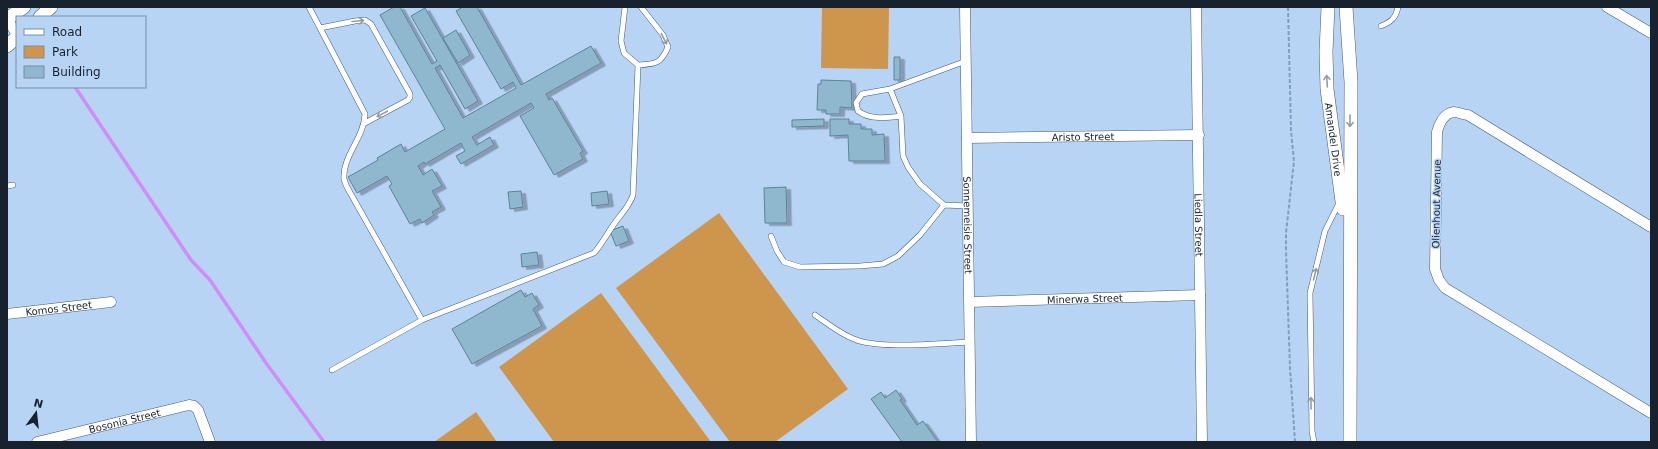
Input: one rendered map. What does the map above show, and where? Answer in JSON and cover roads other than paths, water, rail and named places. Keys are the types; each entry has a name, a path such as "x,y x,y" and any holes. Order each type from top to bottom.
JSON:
{"street":[{"path":"16,34 7,19 24,7"},
{"path":"41,16 51,7"},
{"name":"Sonnemeisie Street","path":"965,7 971,442"},
{"name":"Liedla Street","path":"1196,7 1199,135 1202,442"},
{"name":"Amandel Drive","path":"1328,7 1326,52 1327,89 1342,198 1350,272"},
{"name":"Amandel Drive","path":"1346,7 1351,82 1350,442"},
{"path":"1607,7 1651,34"},
{"path":"7,46 16,37"},
{"name":"Olienhout Avenue","path":"1651,227 1468,115 1454,112 1440,122 1437,132 1435,269 1439,280 1446,288 1651,413"},
{"name":"Aristo Street","path":"967,138 1199,135"},
{"name":"Minerwa Street","path":"970,302 1200,295"},
{"name":"Komos Street","path":"7,314 111,302"},
{"name":"Bosonia Street","path":"37,442 189,405 194,406 198,410 210,442"}],"lane":[{"path":"309,7 366,114 362,131 345,167 344,180 422,320"},
{"path":"625,7 621,42 624,53 638,65 654,64 664,58 668,47 663,35 641,7"},
{"path":"1382,26 1390,22 1396,15 1398,7"},
{"path":"320,28 365,20 371,24 410,94 408,100 365,123"},
{"path":"901,116 888,118 863,115 856,108 856,104 862,94 890,89 966,61"},
{"path":"332,370 422,320 594,253 601,246 615,222 629,205 633,195 638,65"},
{"path":"890,89 901,116 903,156 908,167 920,184 944,205 968,206"},
{"path":"7,186 13,185"},
{"path":"1314,442 1312,431 1310,293 1325,231 1342,198"},
{"path":"771,236 777,252 784,262 800,267 883,264 898,256 920,235 944,205"},
{"path":"815,315 853,339 868,343 970,342"}],"waterway":[{"path":"76,88 191,260 210,280 266,363 324,442"}]}
